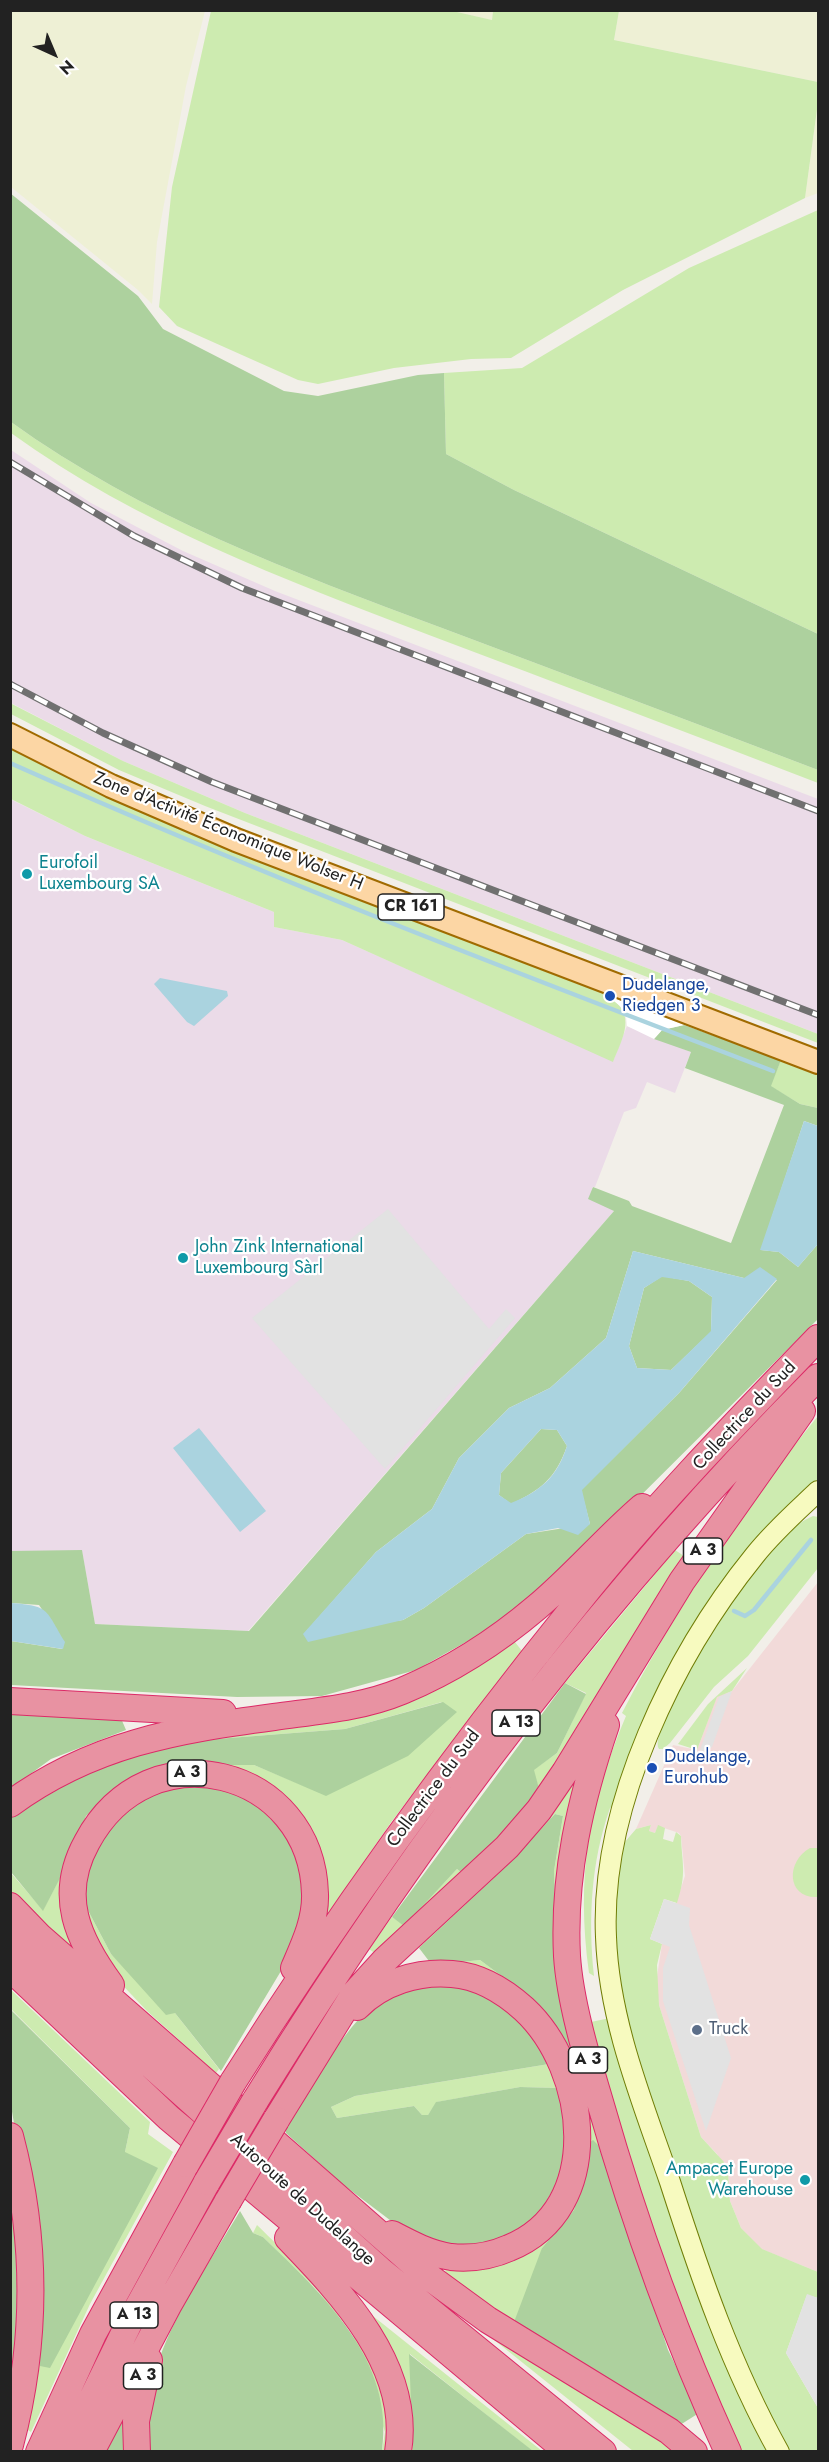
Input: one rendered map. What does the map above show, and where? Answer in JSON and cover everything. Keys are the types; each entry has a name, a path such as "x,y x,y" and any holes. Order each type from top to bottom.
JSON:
{"highway":[{"name":"Collectrice du Sud","path":"39,2451 93,2334 233,2082 273,2019 398,1836 579,1600 726,1434 819,1338"},
{"name":"Collectrice du Sud","path":"66,2451 129,2323 207,2182 298,2032 418,1852 596,1621 769,1426 819,1377"},
{"name":"A 3","path":"728,2451 669,2313 609,2135 583,2043 567,1958 568,1889 579,1812 607,1724 634,1657 682,1581 819,1388"},
{"name":"A 3","path":"10,1803 63,1769 95,1755 146,1738 356,1705 401,1691 449,1668 537,1607 627,1520 726,1434"},
{"name":"A 13","path":"92,2451 169,2304 228,2201 354,1994 385,1960 507,1847 539,1810 565,1772 634,1657"},
{"name":"A 3","path":"10,1701 277,1716"},
{"name":"A 3","path":"138,2021 81,1939 74,1910 73,1884 81,1852 96,1824 111,1807 135,1789 156,1779 185,1773 211,1774 235,1780 259,1793 282,1811 298,1834 311,1865 316,1895 310,1930 273,2019"},
{"name":"A 3","path":"10,1906 39,1936 425,2274 488,2320 669,2431 694,2451"},
{"name":"Autoroute de Dudelange","path":"10,1939 380,2270 603,2451"},
{"name":"Autoroute de Dudelange","path":"10,1968 169,2118 568,2451"},
{"name":"A 13","path":"323,2042 362,2002 389,1984 414,1975 437,1972 462,1974 487,1983 514,2000 536,2020 553,2043 568,2074 573,2093 578,2137 569,2182 552,2215 520,2244 495,2254 469,2258 450,2257 418,2247 392,2234 331,2193"},
{"path":"169,2118 314,2265 362,2327 389,2372 396,2393 400,2418 398,2451"},
{"path":"10,2136 21,2178 32,2273 31,2326 24,2381 10,2445"},
{"name":"A 3","path":"137,2451 135,2421 144,2374 169,2304"}],"main road":[{"name":"Zone d'Activité Économique Wolser H","path":"10,735 111,786 236,840 819,1062"},
{"path":"779,2451 756,2412 730,2355 705,2290 626,2052 613,1995 606,1938 606,1898 624,1806 646,1742 686,1658 717,1607 755,1555 819,1491"},
{"path":"796,1512 819,1510"}],"shaded area":[{"path":"11,450 91,503 183,551 275,591 818,799 818,1034 245,813 123,761 11,703"},
{"path":"10,799 85,836 274,912 274,927 342,940 613,1061 627,1026 691,1052 675,1093 647,1082 636,1108 624,1112 595,1187 592,1187 614,1211 248,1631 95,1624 82,1551 11,1551"},
{"path":"388,1209 489,1329 506,1309 515,1318 385,1469 252,1318"},
{"path":"818,1582 818,2272 761,2249 741,2228 730,2201 728,2172 717,2154 701,2137 659,2005 656,1983 662,1944 685,1876 681,1836 679,1833 658,1826 655,1833 649,1831 651,1825 636,1829 673,1745 697,1750 717,1696 732,1691"},
{"path":"732,1691 712,1747 704,1752 700,1750 719,1697"},
{"name":"Truck","path":"664,1899 690,1908 689,1925 731,2058 706,2131 663,2001 663,1968 670,1947 650,1939"},
{"path":"807,2294 818,2298 818,2408 786,2353"}],"green space":[{"path":"448,10 492,20 493,11 619,11 614,40 818,82 818,102 805,198 623,290 511,358 471,359 394,368 318,384 298,380 177,326 159,307 172,187 211,11"},
{"path":"10,11 205,11 186,86 157,242 152,304 138,290 11,187"},
{"path":"448,11 493,11 492,20"},
{"path":"619,11 818,11 818,82 614,40"},
{"path":"818,102 818,193 805,198"},
{"path":"10,193 138,296 163,329 284,391 318,396 418,375 444,373 446,454 514,490 818,634 818,770 274,563 165,514 112,486 61,456 11,422"},
{"path":"818,210 818,634 514,490 446,454 444,373 522,368 689,268"},
{"path":"11,422 61,456 112,486 219,539 330,585 818,770 818,783 266,571 161,523 109,496 59,466 11,433"},
{"path":"10,703 123,761 245,813 818,1034 818,1043 205,806 119,770 11,714"},
{"path":"10,746 610,994 609,997 618,1004 625,1018 624,1035 613,1062 342,940 274,927 274,912 85,836 11,799"},
{"path":"684,1025 781,1060 771,1086 800,1104 818,1108 818,1126 804,1121 761,1250 779,1252 798,1267 818,1244 818,1319 578,1558 500,1623 416,1670 322,1696 237,1697 11,1685 11,1641 62,1649 64,1642 39,1605 11,1603 11,1551 82,1550 95,1624 249,1631 614,1211 588,1199 593,1187 629,1201 632,1206 731,1243 784,1105 685,1068 691,1052 654,1039 662,1030","holes":["633,1251 744,1278 777,1280 679,1393 581,1490 590,1524 526,1534 424,1608 403,1620 304,1634 376,1552 432,1509 459,1458 509,1408 550,1388 606,1338"]},
{"path":"781,1060 818,1073 818,1108 800,1104 770,1086"},
{"path":"662,1276 689,1281 712,1297 711,1332 671,1370 637,1368 629,1346 644,1288"},
{"path":"818,1416 818,1479 748,1550 615,1805 610,1808 595,1870 591,1912 594,1976 589,1973 585,1938 585,1873 588,1842 602,1780 626,1716 622,1713 665,1635 712,1560 763,1487"},
{"path":"541,1429 557,1430 567,1446 563,1457 546,1482 531,1494 511,1504 499,1495 501,1473"},
{"path":"813,1516 818,1517 818,1568 748,1656 714,1687 670,1743 663,1749 659,1749 659,1736 681,1686 736,1596 761,1560 778,1541 798,1524"},
{"path":"675,1550 687,1558 541,1796 533,1770 557,1753 586,1693 565,1683"},
{"path":"511,1637 522,1651 392,1821 320,1925 193,1765 254,1765 326,1795 442,1702 345,1729 191,1741 362,1715"},
{"path":"747,1668 732,1691 717,1697 697,1750 678,1744 708,1704"},
{"path":"565,1683 586,1694 557,1753 534,1770 541,1796 467,1877 457,1869 404,1926 392,1917"},
{"path":"443,1702 457,1712 408,1756 326,1796 254,1765 193,1765 156,1770 120,1786 86,1816 70,1859 43,1911 11,1872 10,1817 28,1802 78,1773 141,1749 191,1741 345,1729"},
{"path":"10,1714 120,1716 126,1730 51,1759 11,1788"},
{"path":"575,1774 584,1777 574,2045 577,2073 432,1965 480,1960 531,1998 568,2051 558,1982 554,1871 563,1816 555,1814 498,1874 419,1948 416,1945"},
{"path":"194,1785 237,1792 265,1810 294,1841 305,1875 305,1914 296,1946 221,2071 175,2013 166,2015 111,1954 82,1899 85,1871 115,1818 145,1795"},
{"path":"555,1814 563,1816 554,1871 558,1982 572,2047 568,2051 531,1998 480,1960 432,1965 419,1948 498,1874"},
{"path":"651,1825 649,1831 655,1833 658,1825 665,1828 663,1839 673,1842 676,1832 681,1836 683,1876 677,1903 664,1899 650,1939 662,1944 657,1965 659,2005 701,2137 724,2162 728,2172 730,2201 741,2228 762,2249 818,2272 818,2298 807,2295 786,2353 818,2408 818,2451 788,2451 737,2352 633,2048 619,1992 614,1939 614,1900 624,1843 636,1829"},
{"path":"810,1848 818,1848 818,1897 800,1892 793,1879 796,1862"},
{"path":"70,1859 75,1944 71,1948 11,1891 10,1872 43,1910"},
{"path":"457,1869 467,1877 380,1957 369,1949 392,1917 404,1925"},
{"path":"82,1899 111,1954 175,2013 219,2069 216,2073 147,2011 95,1956"},
{"path":"422,1984 469,1988 495,2000 517,2018 535,2040 549,2064 355,2096 331,2107 337,2118 414,2106 422,2115 428,2115 436,2102 520,2087 558,2088 562,2098 566,2140 560,2177 540,2213 507,2239 471,2250 411,2236 341,2183 286,2133 285,2129 333,2052 363,2015 395,1991"},
{"path":"10,1989 150,2122 148,2134 173,2152 90,2304 31,2432 23,2427 35,2353 125,2152 130,2128 11,2009"},
{"path":"10,2009 130,2128 125,2152 158,2168 50,2368 40,2366 35,2242 11,2106"},
{"path":"610,2018 770,2451 742,2451 731,2432 672,2285 618,2125 591,2022"},
{"path":"549,2064 558,2088 520,2087 437,2102 428,2115 422,2115 414,2106 337,2118 331,2107 355,2096"},
{"path":"587,2095 603,2150 589,2143 574,2210 542,2248 682,2451 633,2451 438,2295 448,2263 499,2261 583,2158"},
{"path":"593,2140 603,2150 668,2350 699,2413 680,2425 514,2322 542,2248 574,2210 589,2143"},
{"path":"11,2197 18,2223 21,2249 22,2303 11,2410"},
{"path":"240,2211 253,2233 263,2237 330,2306 350,2332 366,2359 377,2387 383,2418 382,2451 148,2452 146,2420 151,2388 160,2356 189,2296"},
{"path":"257,2225 319,2288 355,2334 382,2386 390,2415 389,2451 382,2451 385,2432 352,2332 314,2287 263,2237 253,2233"},
{"path":"358,2304 542,2451 532,2451 410,2354 413,2451 406,2451"},
{"path":"409,2354 533,2451 413,2451"},
{"path":"131,2395 131,2451 103,2451"}],"water":[{"path":"160,978 227,991 228,996 194,1026 187,1022 154,984"},
{"path":"804,1121 818,1126 818,1244 798,1267 779,1252 760,1250"},
{"path":"633,1251 744,1278 760,1267 777,1279 679,1393 582,1490 590,1524 578,1535 558,1528 526,1534 424,1608 403,1620 308,1642 303,1634 376,1552 432,1509 459,1458 509,1408 550,1388 606,1338","holes":["662,1277 689,1281 712,1297 711,1331 671,1370 637,1368 629,1346 644,1288","541,1429 557,1430 567,1446 563,1457 546,1482 511,1503 499,1495 501,1473"]},
{"path":"199,1428 266,1511 240,1532 173,1448"},
{"path":"11,1603 33,1606 45,1611 65,1642 63,1649 11,1641"}],"pier":[{"path":"610,994 684,1025 662,1030 654,1039 627,1026 626,1015 620,1006 609,997"}],"waterway":[{"path":"10,763 294,884 773,1071"},
{"path":"734,1611 745,1616 754,1610 811,1540"}],"railway":[{"path":"10,462 134,536 242,588 818,811"},
{"path":"10,684 103,733 212,782 818,1015"}],"place":[{"name":"Eurofoil Luxembourg SA","path":"27,874"},
{"name":"Dudelange, Riedgen 3","path":"610,996"},
{"name":"John Zink International Luxembourg Sàrl","path":"183,1258"},
{"name":"Dudelange, Eurohub","path":"652,1768"},
{"name":"Truck","path":"697,2030"},
{"name":"Ampacet Europe Warehouse","path":"805,2180"}]}
